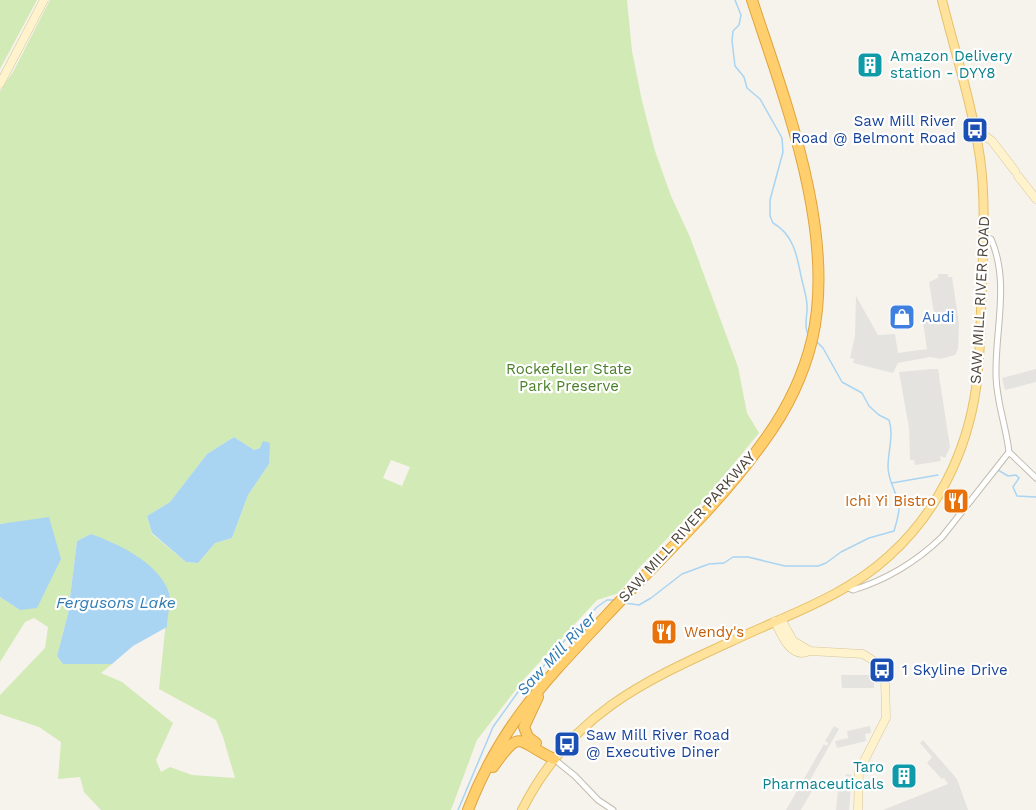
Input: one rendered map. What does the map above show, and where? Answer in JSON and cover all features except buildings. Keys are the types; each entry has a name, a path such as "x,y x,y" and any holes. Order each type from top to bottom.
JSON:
{"highway":[{"name":"SAW MILL RIVER PARKWAY","path":"752,0 791,121 807,186 818,270 815,339"},
{"name":"SAW MILL RIVER PARKWAY","path":"468,810 496,749 518,714 545,681 722,501 760,457 796,400 810,369 823,303 823,269 816,202 799,128 758,0"},
{"name":"SAW MILL RIVER PARKWAY","path":"474,810 509,738 538,697 623,602"},
{"path":"538,697 525,723 524,730 528,737 547,750 554,759"},
{"path":"493,767 509,745 518,740 526,741 554,759"}],"main road":[{"name":"SAW MILL RIVER ROAD","path":"522,810 554,759 588,723 628,692 666,671 847,587 881,564 908,537 937,497 958,457 970,421 978,375 983,181 974,128 942,0"}],"street":[{"path":"0,84 44,0"},
{"path":"974,128 992,141 1036,199"},
{"path":"983,238 991,239 994,246 1000,280 997,396 1007,434 1009,452 1036,477"},
{"path":"847,587 853,590 880,579 930,549 1009,452"},
{"path":"778,620 792,641 810,651 863,654 877,663 885,677 886,718 859,771 858,810"},
{"path":"554,759 575,776 598,800 613,810"}],"green space":[{"path":"0,0 37,0 0,69"},
{"name":"Rockefeller State Park Preserve","path":"50,0 627,0 632,51 655,151 671,196 690,237 738,367 747,413 759,433 702,502 638,569 619,593 597,600 524,679 477,740 451,810 101,810 84,792 80,777 58,779 61,742 39,727 0,714 0,695 45,648 48,627 34,618 25,622 0,662 0,597 20,610 0,524 0,91 13,72","holes":["234,437 254,450 260,448 269,464 248,495 232,538 215,543 198,563 186,562 152,534 147,516 170,502 207,454","391,460 410,467 402,486 383,478","91,534 133,554 169,592 159,689 216,720 235,778 192,775 170,767 161,772 156,760 173,723 122,682 101,673 112,664 63,664 57,656 68,614 77,541"]}],"shaded area":[{"path":"938,274 948,274 948,277 952,277 959,323 958,349 955,355 941,359 930,357 898,363 893,373 853,363 854,359 850,358 855,335 856,296 878,335 895,334 898,353 927,349 922,316 934,313 929,282 938,278"},
{"path":"938,369 950,447 945,458 940,456 941,461 915,465 914,460 910,460 909,428 899,372"},
{"path":"1036,369 1036,382 1005,390 1002,378"},
{"path":"841,675 874,675 874,688 842,688"},
{"path":"834,726 839,729 810,780 816,784 801,810 786,810 824,744 827,746 828,743 825,741"},
{"path":"870,726 871,733 865,734 866,741 837,748 835,741 848,738 847,731"},
{"path":"923,740 957,779 968,810 883,810 948,784 927,763 932,757 920,743"},
{"path":"846,774 852,775 849,810 836,810 839,779 845,779"}],"water":[{"name":"Fergusons Lake","path":"234,437 254,450 260,448 263,441 270,443 269,464 248,495 232,538 215,543 198,563 186,562 152,533 147,516 170,502 207,454"},
{"name":"Fergusons Lake","path":"49,517 61,559 37,608 20,610 0,597 0,524"},
{"name":"Fergusons Lake","path":"91,534 135,555 155,570 169,594 167,627 133,646 112,664 63,664 57,656 68,614 77,541"}],"waterway":[{"name":"Saw Mill River","path":"735,0 741,15 739,25 733,31 735,66 744,77 747,88 760,99 782,138 783,152 770,200 770,216 773,223 790,239 796,253 807,300 807,332"},
{"name":"Saw Mill River","path":"625,603 639,605 682,574 709,564 724,563 733,557 748,557 785,566 818,566 869,538 894,531 899,508 888,472 891,431 889,420 869,406 862,393 842,382 823,348 817,342"},
{"path":"998,470 1008,476 1016,475 1019,478 1013,487 1017,496 1036,497"},
{"path":"892,483 938,475"},
{"name":"Saw Mill River","path":"458,810 493,727 528,678 537,674 565,640 597,607 607,600 615,600"}],"place":[{"name":"Amazon Delivery station - DYY8","path":"870,65"},
{"name":"Saw Mill River Road @ Belmont Road","path":"975,130"},
{"name":"Audi","path":"902,317"},
{"name":"Ichi Yi Bistro","path":"956,501"},
{"name":"Wendy's","path":"664,632"},
{"name":"1 Skyline Drive","path":"882,670"},
{"name":"Saw Mill River Road @ Executive Diner","path":"567,744"},
{"name":"Taro Pharmaceuticals","path":"904,776"}]}
